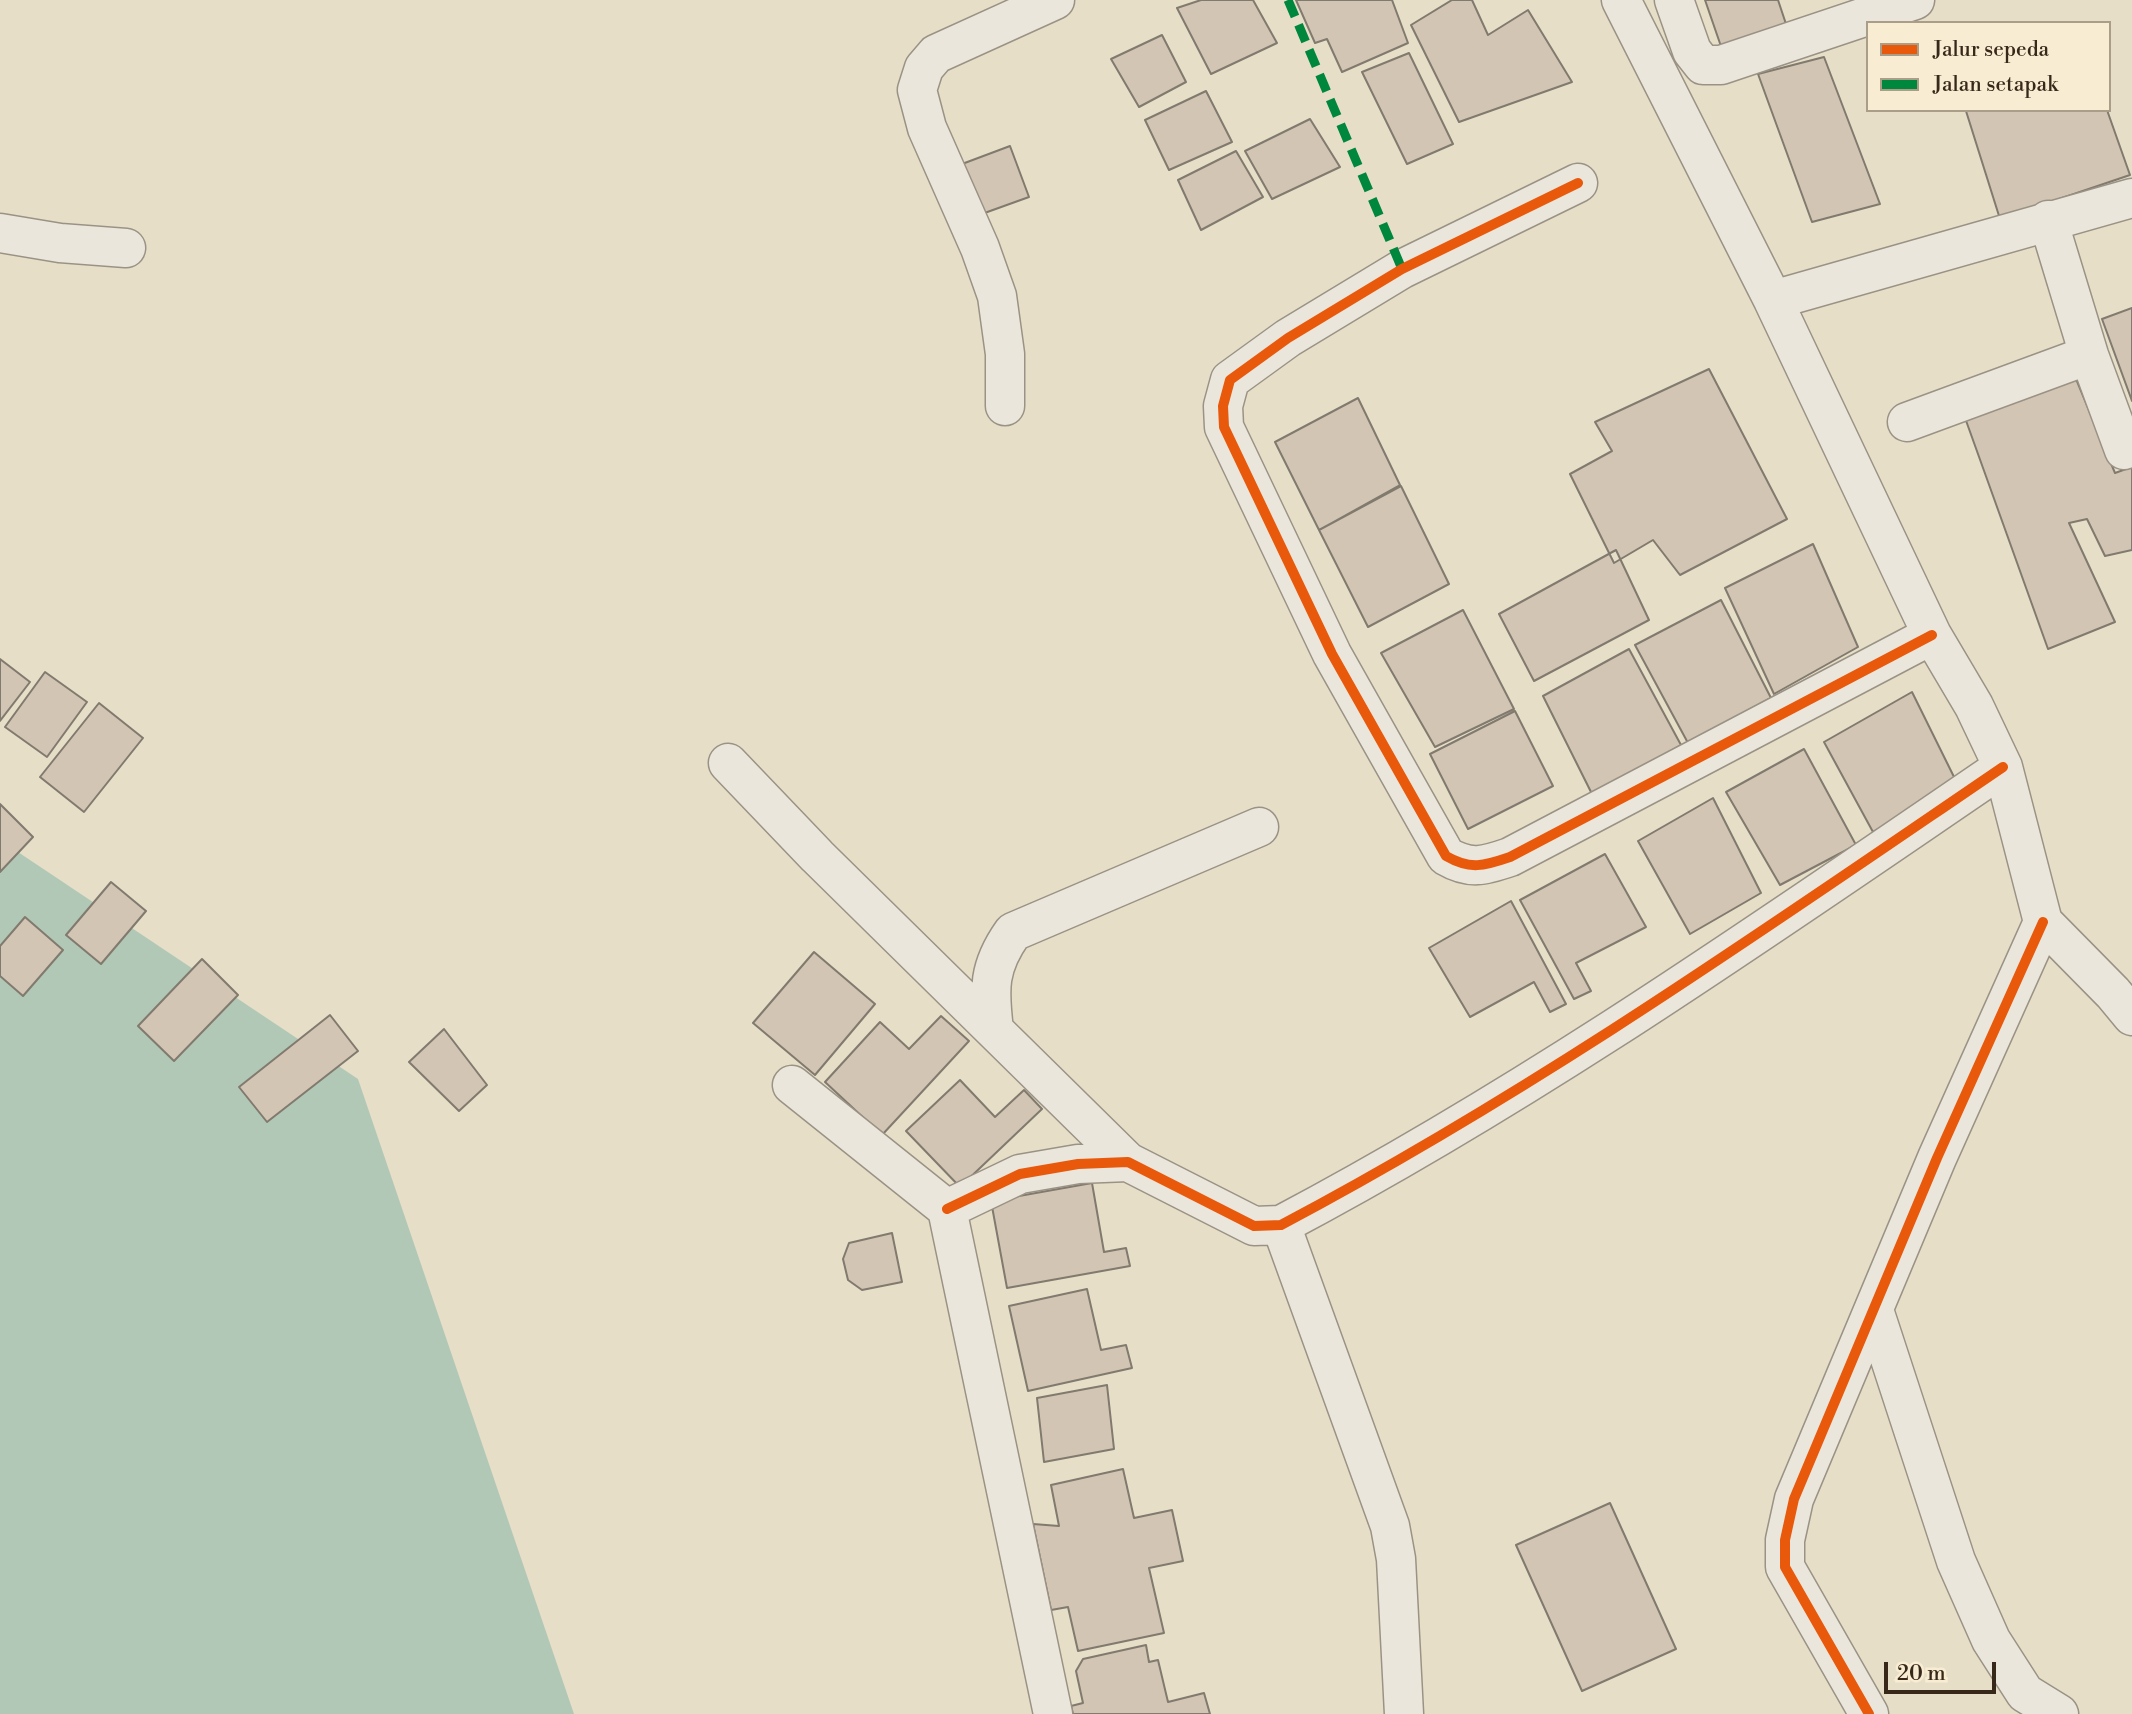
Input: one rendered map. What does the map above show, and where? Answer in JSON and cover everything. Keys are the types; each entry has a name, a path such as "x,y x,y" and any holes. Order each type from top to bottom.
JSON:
{"street":[{"path":"1005,406 1004,354 997,296 980,248 927,128 917,90 924,68 936,54 1055,0"},
{"path":"1621,0 1773,300 1931,635 1974,706 2003,767 2043,922 2132,1016"},
{"path":"1674,0 1692,51 1703,65 1721,65 1915,0"},
{"path":"1578,183 1402,269 1288,338 1230,380 1223,406 1224,427 1332,654 1446,856 1463,866 1480,867 1510,857 1931,635"},
{"path":"1773,300 2132,198"},
{"path":"2048,220 2089,355 2124,450"},
{"path":"0,233 60,243 126,248"},
{"path":"1907,422 2089,355"},
{"path":"728,763 817,856 1128,1163 1254,1226 1281,1225 1477,1112 1797,908 2003,767"},
{"path":"994,1030 990,992 996,954 1013,932 1259,827"},
{"path":"1869,1714 1785,1567 1785,1540 1794,1499 1937,1157 2043,922"},
{"path":"792,1085 947,1209 1053,1714"},
{"path":"947,1209 1020,1174 1078,1164 1128,1163"},
{"path":"1281,1225 1390,1526 1396,1559 1404,1714"},
{"path":"1874,1310 1956,1561 1990,1640 2025,1693 2059,1714"}],"shaded area":[{"path":"0,840 358,1079 574,1714 0,1714"}],"building":[{"path":"1201,0 1253,0 1277,43 1211,74 1177,8"},
{"path":"1296,0 1392,0 1408,43 1342,72 1327,39 1315,43"},
{"path":"1452,0 1472,0 1488,35 1528,10 1572,82 1459,122 1411,25"},
{"path":"1705,0 1778,0 1789,33 1724,55"},
{"path":"1162,35 1186,82 1139,107 1111,59"},
{"path":"1409,53 1453,144 1407,164 1362,72"},
{"path":"1824,57 1880,204 1812,222 1758,74"},
{"path":"1206,91 1232,142 1169,170 1145,120"},
{"path":"1966,112 2108,112 2130,175 2000,219"},
{"path":"1310,119 1340,167 1272,199 1245,151"},
{"path":"1010,146 1029,197 979,215 962,164"},
{"path":"1236,151 1263,197 1201,230 1178,180"},
{"path":"2132,308 2132,401 2102,319"},
{"path":"1709,369 1787,519 1680,575 1653,540 1614,563 1570,474 1612,451 1595,422"},
{"path":"2074,374 2115,473 2132,467 2132,550 2105,556 2087,519 2069,523 2115,622 2048,649 1964,415"},
{"path":"1358,398 1400,485 1319,530 1275,442"},
{"path":"1401,486 1449,584 1368,627 1319,530"},
{"path":"1813,544 1858,647 1774,694 1725,588"},
{"path":"1616,550 1649,620 1534,681 1499,614"},
{"path":"1721,600 1771,698 1688,743 1635,645"},
{"path":"1463,610 1514,709 1435,747 1381,653"},
{"path":"1629,649 1681,745 1593,796 1543,696"},
{"path":"0,659 30,682 0,721"},
{"path":"45,672 87,702 47,757 5,727"},
{"path":"1912,692 1958,785 1873,832 1824,742"},
{"path":"99,703 143,738 84,812 40,777"},
{"path":"1515,711 1553,786 1468,829 1430,754"},
{"path":"1804,749 1856,845 1780,885 1726,792"},
{"path":"1713,798 1761,893 1690,934 1638,841"},
{"path":"0,804 33,837 0,872"},
{"path":"1605,854 1646,927 1576,963 1591,991 1574,999 1520,900"},
{"path":"111,882 146,911 101,964 66,935"},
{"path":"1511,901 1566,1004 1550,1012 1534,982 1470,1017 1429,948"},
{"path":"25,917 63,950 23,996 0,976 0,946"},
{"path":"814,952 875,1004 815,1075 753,1023"},
{"path":"202,959 238,995 174,1061 138,1026"},
{"path":"330,1015 358,1051 267,1122 239,1087"},
{"path":"941,1016 969,1041 882,1135 825,1082 880,1022 909,1049"},
{"path":"444,1029 487,1085 459,1111 409,1062"},
{"path":"960,1080 995,1117 1024,1090 1042,1109 960,1187 906,1131"},
{"path":"1092,1183 1104,1252 1126,1248 1130,1266 1007,1288 991,1201"},
{"path":"892,1233 902,1282 862,1290 848,1280 843,1259 849,1243"},
{"path":"1087,1289 1101,1350 1126,1345 1132,1368 1028,1391 1009,1306"},
{"path":"1107,1385 1114,1449 1044,1462 1037,1398"},
{"path":"1123,1469 1134,1518 1172,1510 1183,1561 1149,1568 1164,1633 1078,1651 1068,1607 1051,1610 1033,1524 1059,1526 1051,1485"},
{"path":"1610,1503 1676,1649 1582,1691 1516,1545"},
{"path":"1146,1645 1149,1662 1158,1660 1168,1702 1204,1693 1210,1714 1073,1714 1071,1706 1083,1703 1076,1671 1083,1659"}],"marked path":[{"path":"1288,0 1402,269"}],"cycle path":[{"path":"1578,183 1402,269 1288,338 1230,380 1223,406 1224,427 1332,654 1446,856 1470,865 1492,863 1510,857 1932,635"},
{"path":"947,1209 1020,1174 1078,1164 1128,1162 1254,1226 1281,1225 1375,1174 1558,1064 1738,947 2003,767"},
{"path":"1869,1714 1785,1567 1785,1540 1794,1499 1937,1158 2043,922"}]}
